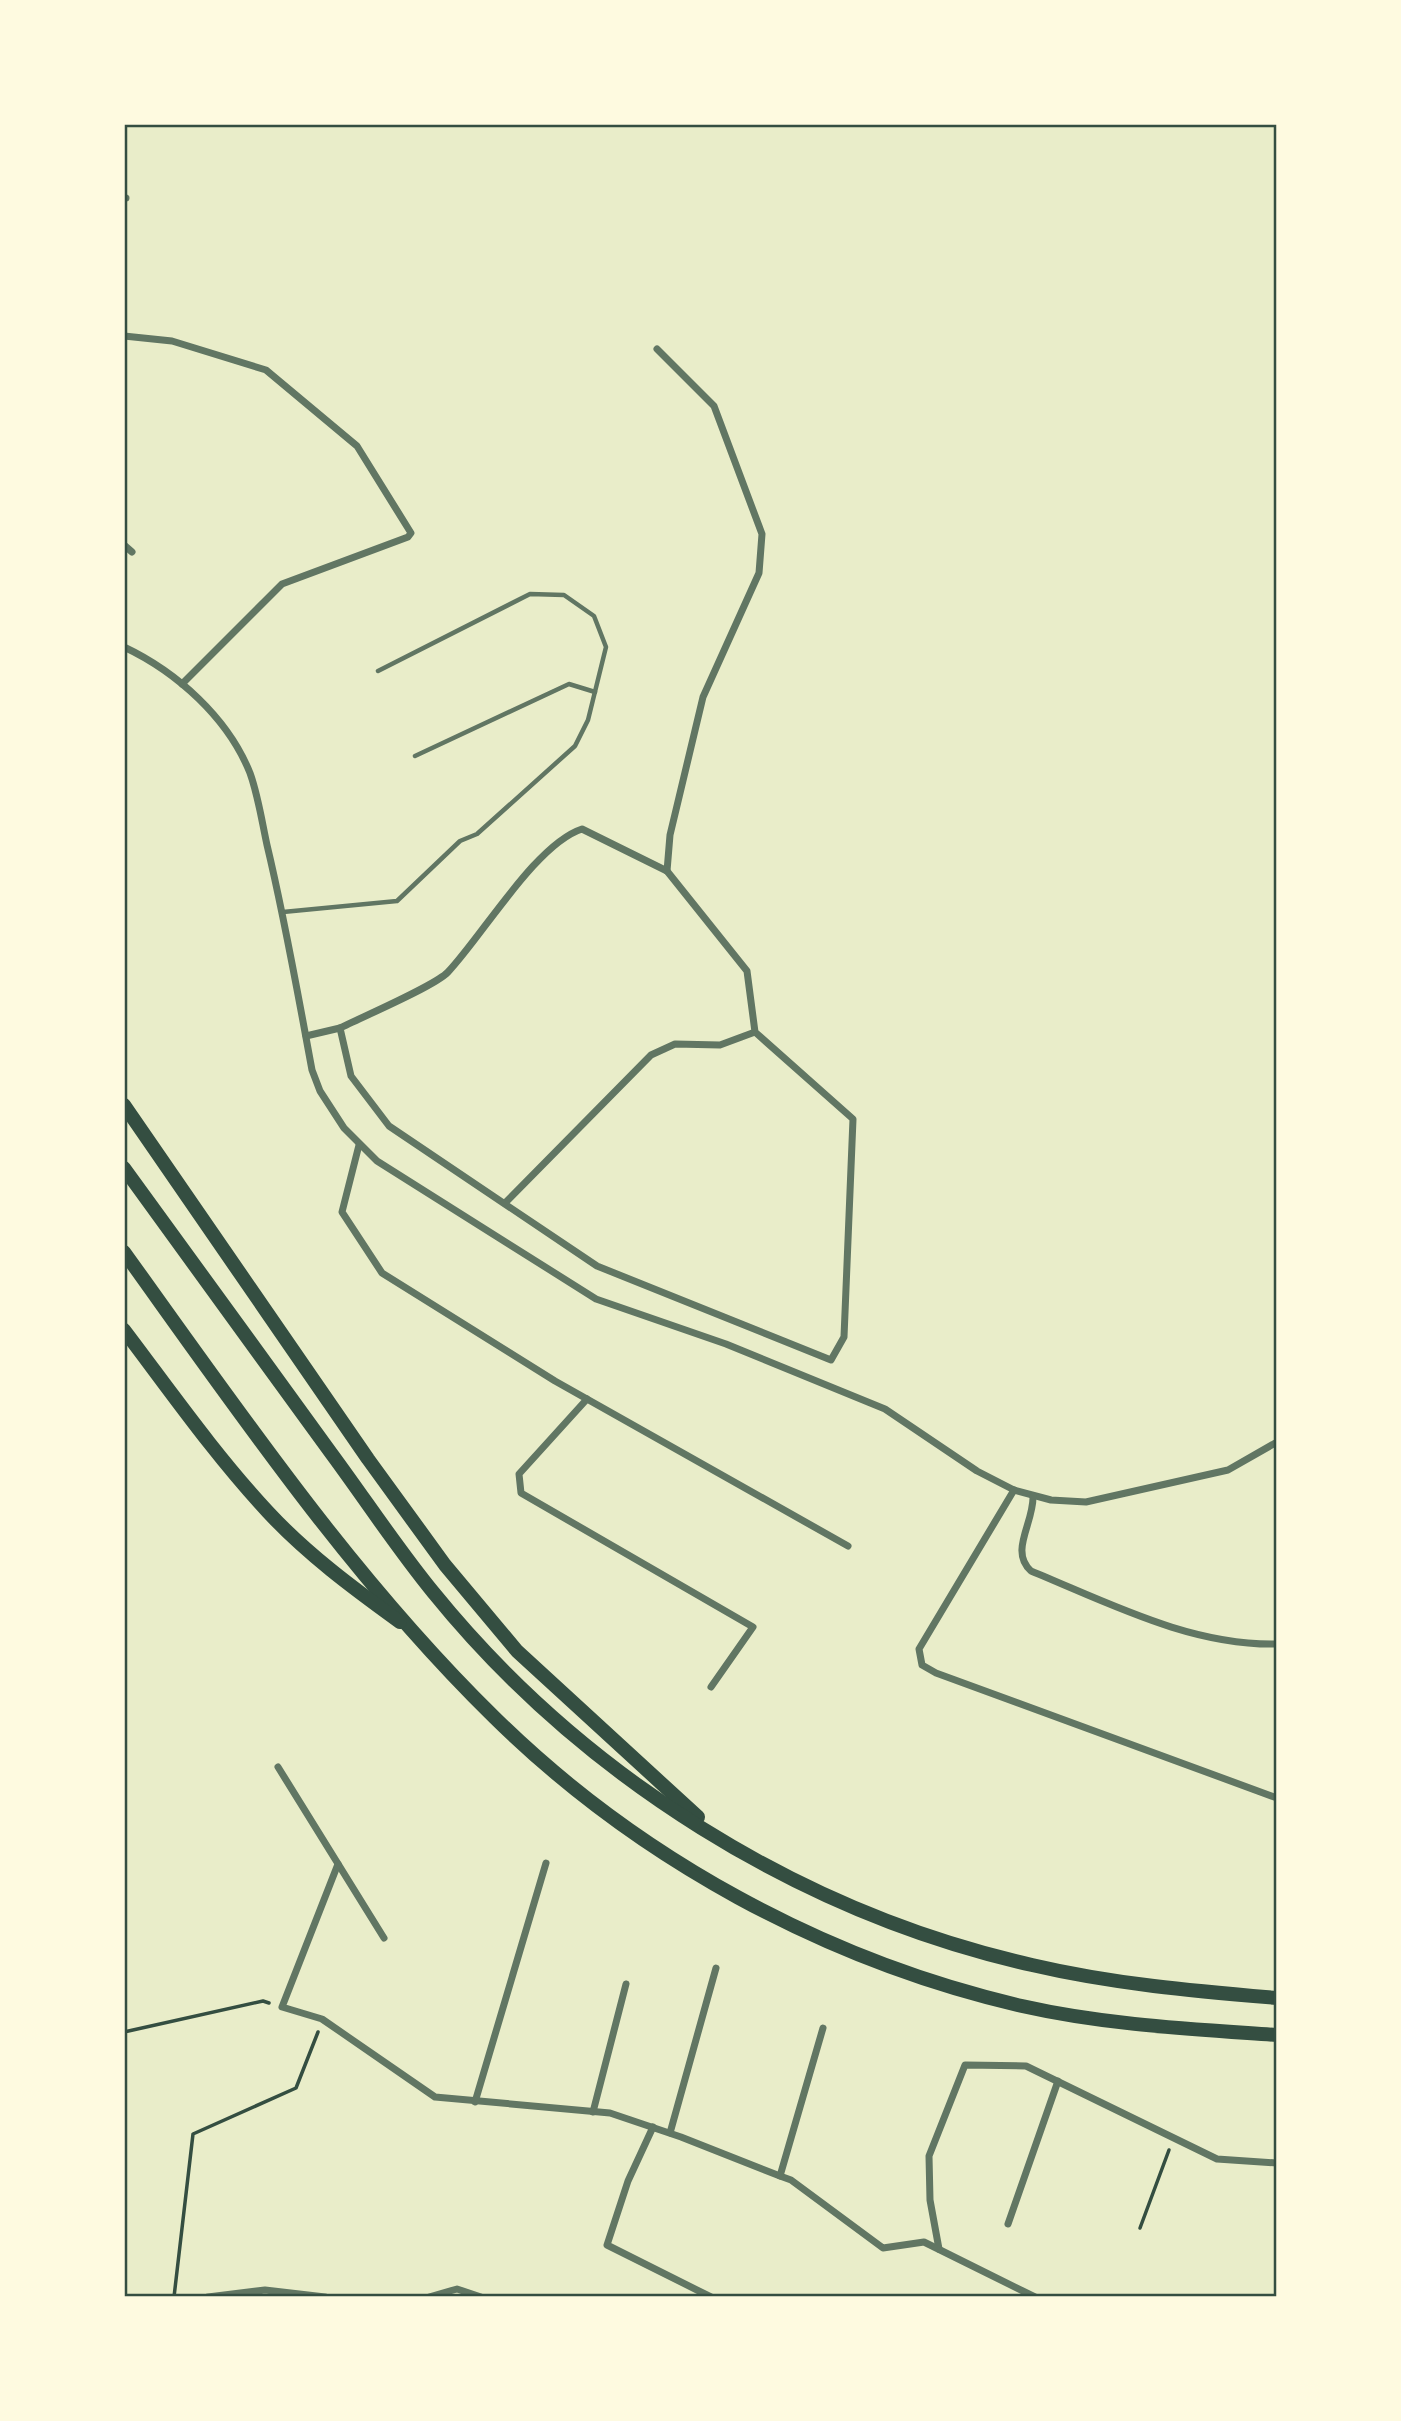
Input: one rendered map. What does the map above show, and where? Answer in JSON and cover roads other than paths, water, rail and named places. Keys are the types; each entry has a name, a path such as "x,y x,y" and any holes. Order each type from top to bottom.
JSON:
{"highway":[{"path":"124,1105 368,1459 445,1565 517,1651 730,1846"},
{"path":"124,1168 432,1591 466,1629 576,1734 651,1793 730,1846 802,1884 875,1917 977,1951 1028,1965 1132,1984 1277,1998"},
{"path":"124,1252 276,1463 415,1633 495,1718 584,1796 679,1862 780,1919 887,1964 1021,2006 1115,2022 1277,2035"},
{"path":"124,1330 220,1457 270,1514 340,1579 415,1633"}],"street":[{"path":"124,336 172,341 266,370 357,446 411,533 408,537 282,584 182,684"},
{"path":"657,349 714,406 762,534 759,573 703,697 670,835 667,871"},
{"path":"124,545 132,552"},
{"path":"124,647 182,684 229,736 250,774 283,912 312,1070 320,1091 344,1129 359,1145 396,1174 596,1299 726,1344 886,1409 977,1471 1014,1490 1033,1496 1086,1502 1228,1470 1277,1442"},
{"path":"306,1036 340,1028 447,974 508,895 570,833 582,829 667,871 747,971 755,1032 853,1119 844,1337 831,1360 597,1266 506,1202 389,1126 351,1076 340,1028"},
{"path":"506,1202 651,1055 675,1044 720,1045 755,1032"},
{"path":"359,1145 342,1212 382,1273 586,1399 849,1546"},
{"path":"586,1399 519,1474 521,1493 753,1627 710,1687"},
{"path":"1014,1490 919,1650 922,1665 949,1678 1277,1798"},
{"path":"1033,1496 1034,1509 1020,1549 1022,1563 1031,1571 1146,1618 1218,1640 1277,1644"},
{"path":"278,1767 384,1938"},
{"path":"475,2102 546,1863"},
{"path":"338,1864 282,2007 323,2019 435,2097 610,2113 653,2127 791,2180 883,2248 924,2242 1035,2297"},
{"path":"670,2133 716,1968"},
{"path":"593,2112 626,1984"},
{"path":"780,2175 823,2028"},
{"path":"939,2249 930,2200 929,2156 965,2064 1026,2066 1217,2159 1277,2163"},
{"path":"1008,2224 1058,2081"},
{"path":"653,2127 628,2181 607,2245 711,2297"},
{"path":"429,2297 457,2289 481,2297"},
{"path":"208,2297 265,2290 325,2297"}],"lane":[{"path":"283,912 397,901 460,841 477,834 575,746 588,720 606,647 594,616 564,595 530,594 378,671"},
{"path":"415,756 569,684 595,692"}]}
